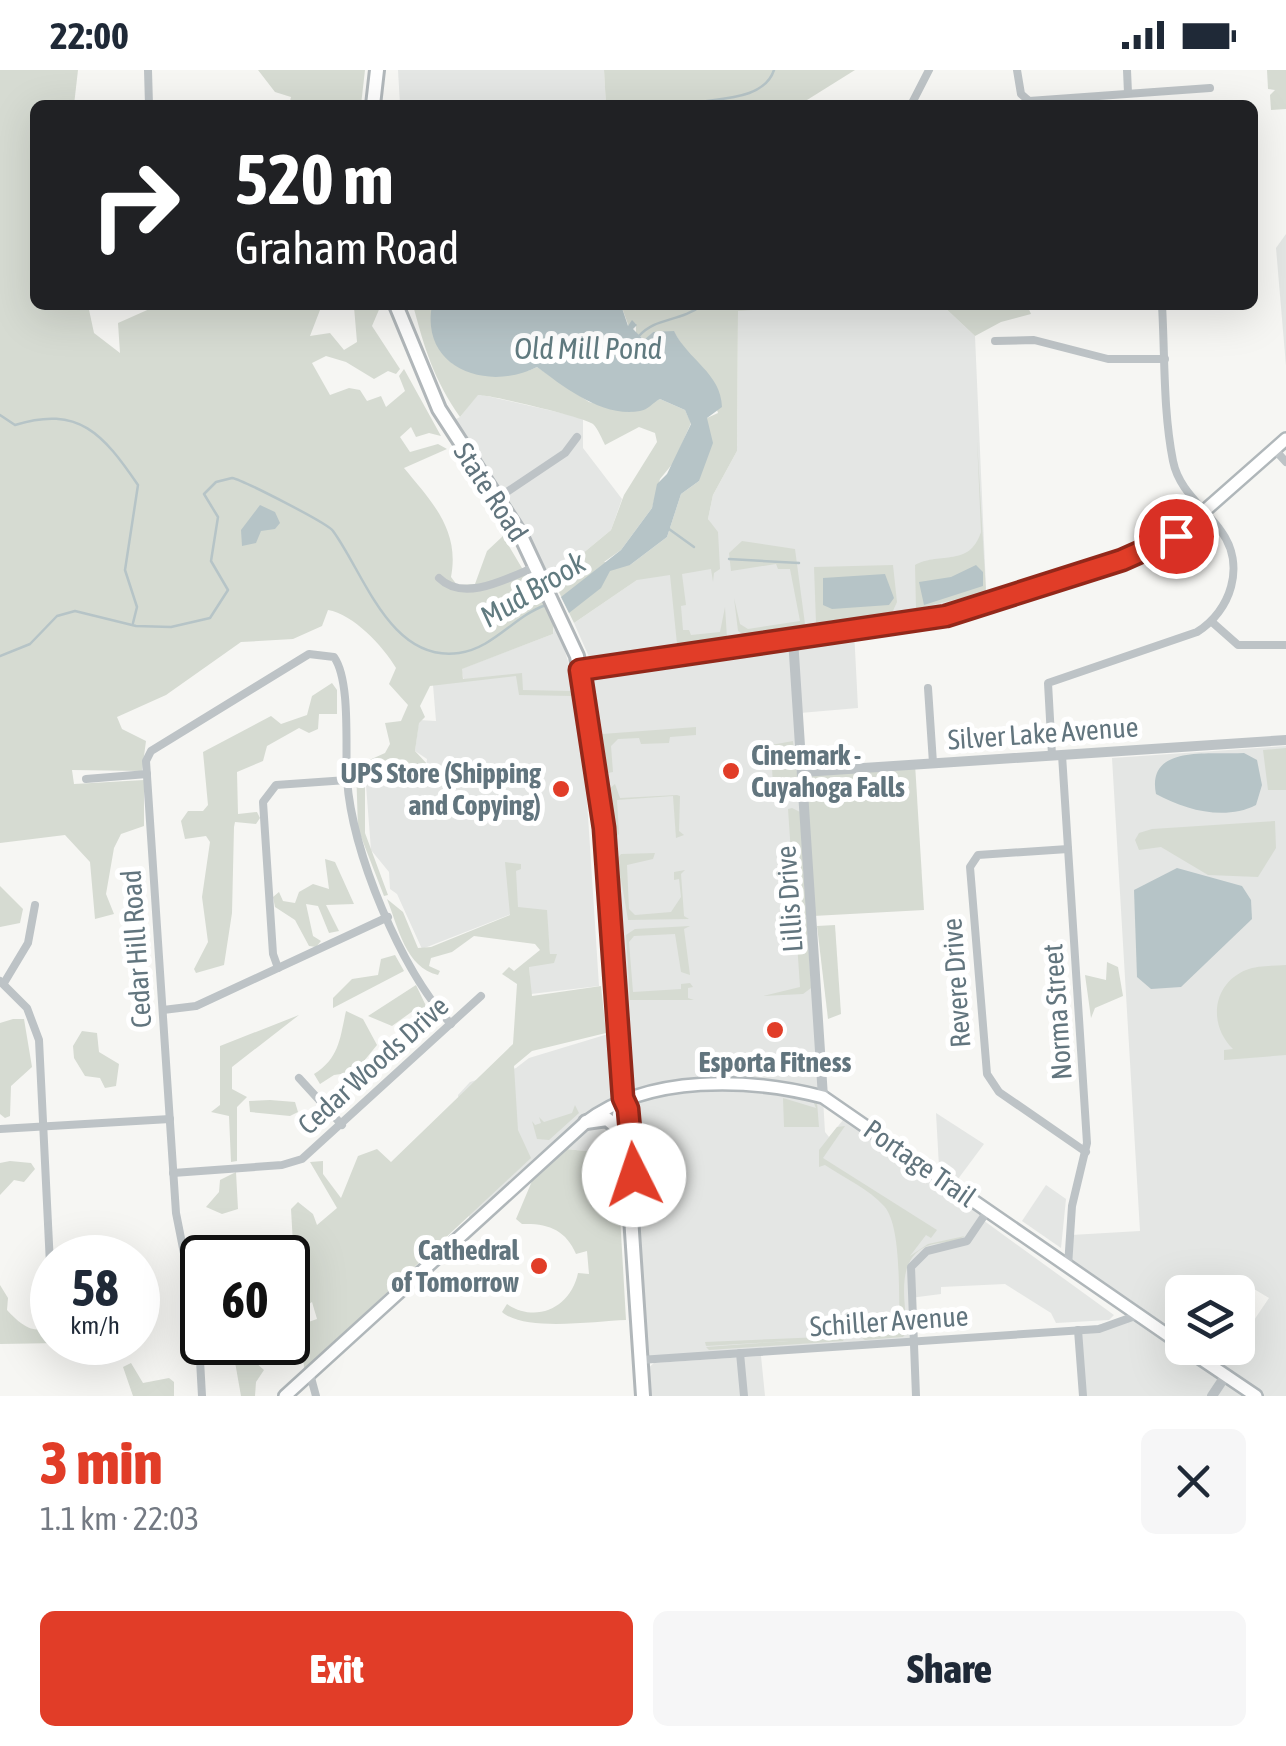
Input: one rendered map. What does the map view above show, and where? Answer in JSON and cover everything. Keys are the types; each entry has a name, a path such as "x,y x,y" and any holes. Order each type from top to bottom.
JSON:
{"main road":[{"path":"374,100 377,70"},
{"name":"State Road","path":"398,310 438,409 498,498 536,566 580,670 604,828 623,1098 622,1178 629,1187"},
{"path":"580,670 976,608 1146,551 1206,513 1286,439"},
{"name":"Portage Trail","path":"623,1098 670,1088 737,1086 784,1088 823,1097 1165,1334"},
{"path":"285,1396 586,1122 623,1098"},
{"name":"State Road","path":"623,1098 628,1109 634,1175 629,1187 643,1396"},
{"path":"586,1122 607,1119 620,1130"},
{"name":"Portage Trail","path":"1212,1365 1256,1396"}],"street":[{"path":"148,70 149,100"},
{"path":"913,100 928,70"},
{"path":"1017,70 1024,98 1210,88"},
{"path":"1127,70 1128,93"},
{"path":"1162,310 1174,463 1187,493 1222,532 1233,562 1230,592 1212,622 1238,645 1286,646"},
{"path":"994,340 1034,340 1108,359 1165,359"},
{"path":"498,498 565,453 578,437"},
{"path":"1275,450 1286,462"},
{"path":"440,578 448,587 462,590 536,566"},
{"name":"Norma Street","path":"1068,1266 1072,1204 1086,1152 1086,1127 1068,850 1048,686 1051,681 1192,635 1212,622"},
{"name":"Lillis Drive","path":"793,639 823,1097"},
{"path":"86,778 147,774 146,761 153,749 310,654 334,657 342,696 347,780 357,846 425,994 452,1024"},
{"path":"928,688 933,762"},
{"name":"Silver Lake Avenue","path":"803,772 1286,740"},
{"name":"Cedar Hill Road","path":"147,774 177,1228 198,1324 202,1396"},
{"path":"278,968 272,954 262,802 276,785 347,780"},
{"name":"Revere Drive","path":"1068,850 979,855 970,867 987,1074 999,1092 1086,1152"},
{"path":"35,905 28,943 2,982 27,1008 36,1028 49,1235"},
{"path":"162,1010 196,1006 388,917"},
{"name":"Cedar Woods Drive","path":"173,1172 292,1163 342,1125 481,996"},
{"path":"299,1078 342,1125"},
{"path":"0,1129 170,1119"},
{"path":"1065,1138 1086,1127"},
{"path":"916,1396 911,1267 927,1252 962,1245 988,1210"},
{"name":"Schiller Avenue","path":"640,1360 1114,1327 1138,1316"},
{"path":"1078,1330 1083,1396"},
{"path":"740,1353 744,1396"},
{"path":"310,1374 316,1396"},
{"path":"1212,1396 1226,1375"}],"shaded area":[{"path":"0,70 78,70 75,100 30,100 30,310 89,310 94,333 120,353 118,323 147,310 320,310 310,336 330,333 344,350 357,342 354,310 379,310 372,326 400,369 396,374 388,371 374,379 346,362 326,356 312,363 330,395 349,388 360,390 367,401 381,396 386,407 405,391 399,376 404,369 441,436 429,433 416,437 411,427 400,437 410,452 438,444 447,449 404,468 434,505 447,531 453,560 451,577 457,585 475,584 487,551 503,536 554,622 553,634 462,669 463,679 522,673 523,690 571,691 572,696 519,695 516,676 430,686 420,706 425,717 419,723 415,751 429,766 365,772 365,833 388,895 384,896 358,829 356,766 385,753 390,744 385,723 401,721 408,705 389,684 396,668 383,650 357,624 328,610 322,626 293,639 241,642 166,695 117,717 122,729 146,741 142,771 72,770 74,784 144,780 144,826 121,834 114,848 106,894 114,914 95,919 90,862 65,835 0,843"},
{"path":"258,70 365,70 362,100 290,100 291,97 275,92"},
{"path":"398,70 604,70 606,100 400,100"},
{"path":"604,70 855,70 807,100 606,100"},
{"path":"1267,70 1286,70 1286,109 1271,110 1270,95 1275,90 1268,89"},
{"path":"1286,234 1286,366 1276,248"},
{"path":"414,310 432,310 434,337 453,364 528,371 537,367 589,402 630,412 660,399 685,410 691,423 674,462 660,479 652,508 621,550 604,562 630,565 667,537 681,494 699,481 707,418 718,413 704,369 688,355 674,332 653,332 645,340 636,333 636,324 632,321 629,327 623,310 752,310 738,311 737,451 713,495 708,519 718,532 720,569 714,573 713,582 711,569 682,574 686,605 681,606 683,630 689,630 691,635 720,632 725,607 727,638 646,650 677,644 670,575 637,580 574,623 557,588 558,564 576,559 611,530 624,495 657,442 655,433 639,427 605,445 595,426 587,421 478,395 460,417 443,390"},
{"path":"738,310 947,310 975,336 986,588 980,597 929,611 590,659 574,623 713,528 708,519 713,495 737,451"},
{"path":"947,310 1029,310 1031,314 1001,322 975,336"},
{"path":"478,394 583,418 583,448 622,499 611,530 576,559 559,564 557,588 507,502 448,423 460,417"},
{"path":"977,439 986,592 916,609 915,565 962,555 976,543 981,532"},
{"path":"742,541 795,549 805,624 799,630 747,637 738,631 734,598 740,624 748,629 800,621 790,569 778,569 776,564 731,571 729,553"},
{"path":"893,565 897,602 892,613 816,623 814,567"},
{"path":"554,629 560,634 571,672 584,754 599,986 531,994 529,966 556,954 550,954 546,910 514,913 422,949 397,894 390,889 389,872 371,850 365,772 426,768 427,759 415,751 419,720 436,721 433,685 464,681 461,669 553,634"},
{"path":"854,630 858,708 800,713 825,1132 829,1137 848,1114 988,1210 983,1220 1114,1315 1109,1320 1056,1323 1051,1313 1005,1284 941,1287 941,1294 910,1298 913,1342 640,1360 623,1099 470,1227 458,1095 470,1082 516,1068 529,1058 618,1031 610,909 580,670"},
{"path":"332,683 337,690 337,714 319,714 318,729 309,733 299,728 267,746 263,761 237,772 238,814 257,812 260,818 256,824 235,822 232,913 224,965 196,973 194,969 208,942 202,897 210,842 206,836 185,839 181,821 188,811 203,811 208,805 203,752 271,716 281,724 307,715 312,696"},
{"path":"696,727 696,735 670,737 669,743 641,744 639,738 618,739 611,746 613,772 608,773 602,734"},
{"path":"793,741 799,790 795,798 794,786 773,788 771,745"},
{"path":"1286,746 1286,1396 1083,1396 1078,1330 1137,1315 1068,1266 1071,1235 1140,1231 1112,758"},
{"path":"1286,748 1286,790 1268,790 1263,750"},
{"path":"915,764 924,910 813,916 803,772"},
{"path":"615,784 620,798 677,795 680,796 679,831 684,835 676,838 673,796 617,800 619,834 615,838 608,790"},
{"path":"788,809 800,812 811,988 803,994 763,996 800,987"},
{"path":"1275,821 1276,848 1258,877 1208,875 1161,847 1139,850 1135,840 1139,833 1152,829"},
{"path":"655,853 653,859 627,865 629,909 635,915 671,912 681,897 674,872 685,870 681,874 684,916 689,919 628,920 621,879 621,913 616,861 621,854"},
{"path":"325,859 335,862 354,904 326,905 339,931 329,933 318,906 306,904 313,936 321,941 316,947 309,946 295,920 275,907 273,897 279,892 283,901 295,903 299,892 313,884 329,889"},
{"path":"505,862 521,864 516,871 518,907 547,910 550,954 557,954 554,963 529,967 532,996 601,986 606,1033 532,1051 514,1066 518,1130 531,1158 310,1364 310,1321 317,1319 310,1303 310,1235 292,1235 291,1209 298,1202 313,1214 317,1225 337,1208 310,1162 323,1161 323,1174 341,1198 358,1156 377,1149 391,1162 513,1044 517,984 502,974 509,967 514,971 540,950 535,944 474,936 452,952 431,958 429,966 440,971 438,975 427,971 411,955 387,899 403,912 418,948 431,947 510,915"},
{"path":"0,886 23,909 20,923 0,927"},
{"path":"835,925 841,1014 828,1019 817,926"},
{"path":"690,926 684,929 690,975 681,972 675,934 634,936 629,942 633,992 681,989 681,984 690,983 693,987 688,988 688,998 694,1000 630,1000 626,935 635,929"},
{"path":"395,955 404,971 333,1008 333,998 352,979 378,975 381,959"},
{"path":"1107,962 1118,967 1123,996 1095,1008 1091,1018 1085,975 1106,980"},
{"path":"1286,965 1286,1055 1224,1060 1224,1050 1233,1049 1217,1017 1220,995 1226,985 1251,968"},
{"path":"416,985 427,1008 417,1008 392,1026 368,1016"},
{"path":"346,1011 363,1019 377,1045 355,1072 334,1075 320,1084 314,1074 334,1054"},
{"path":"299,1015 232,1067 232,1089 247,1097 237,1107 237,1161 231,1162 229,1116 211,1112 220,1105 220,1046"},
{"path":"24,1019 32,1067 11,1086 10,1116 5,1118 0,1114 0,1023"},
{"path":"82,1031 97,1033 99,1052 119,1064 116,1086 105,1088 100,1078 85,1076 74,1058 73,1046"},
{"path":"783,1098 816,1108 812,1099 817,1102 819,1127 784,1127"},
{"path":"249,1101 295,1102 298,1112 290,1116 250,1112"},
{"path":"575,1105 579,1113 549,1140 537,1139 532,1121 535,1125 541,1123 539,1117 544,1122 572,1113"},
{"path":"936,1113 984,1144 958,1179 939,1167"},
{"path":"611,1123 615,1154 566,1149 595,1124"},
{"path":"845,1126 823,1158 937,1230 931,1238 926,1235 910,1256 928,1244 965,1236 927,1246 910,1261 904,1284 907,1332 903,1337 865,1340 861,1337 884,1335 860,1335 860,1328 862,1333 893,1331 893,1324 900,1323 898,1262 894,1229 884,1206 825,1165 819,1167 819,1150 837,1127"},
{"path":"616,1146 626,1320 543,1324 502,1312 507,1304 530,1312 551,1309 568,1295 578,1273 589,1274 587,1251 576,1254 567,1239 555,1230 522,1224 516,1219 532,1181 566,1149 614,1154"},
{"path":"0,1163 31,1163 35,1169 24,1182 14,1180 0,1195"},
{"path":"236,1172 238,1209 222,1214 206,1207 219,1192 220,1180"},
{"path":"1046,1185 1066,1199 1061,1248 1022,1221"},
{"path":"0,1285 8,1298 7,1310 30,1328 30,1344 0,1344"},
{"path":"846,1336 843,1341 709,1350 706,1347 789,1341 706,1346 705,1342"},
{"path":"761,1356 765,1396 649,1396 647,1369 654,1363"},
{"path":"132,1365 143,1383 169,1378 174,1382 174,1396 133,1396 123,1367"},
{"path":"236,1365 258,1365 264,1370 256,1382 255,1396 241,1396"}],"water":[{"name":"Old Mill Pond","path":"432,310 623,310 628,326 632,320 637,325 633,329 644,340 653,332 674,331 716,385 722,407 707,418 713,443 699,481 681,494 667,537 630,565 610,571 601,588 569,613 561,597 621,550 652,508 657,484 667,474 691,424 685,410 660,399 643,410 612,410 585,399 537,367 498,377 479,375 447,359 436,345"},
{"path":"260,505 275,512 280,523 275,529 261,531 256,543 242,546 241,530"},
{"path":"976,565 983,572 983,586 924,605 919,582 951,577"},
{"path":"885,574 894,598 889,605 832,609 823,605 823,578"},
{"path":"1244,753 1257,760 1262,785 1256,805 1218,813 1180,805 1156,794 1156,778 1170,760 1199,754"},
{"path":"1177,868 1242,886 1251,900 1252,919 1181,987 1151,989 1137,977 1134,890"}],"waterway":[{"name":"Mud Brook","path":"716,100 759,88 774,70"},
{"path":"639,336 693,310"},
{"path":"0,415 15,425 56,419 87,428 113,451 138,485 125,570 137,607 133,623"},
{"name":"Mud Brook","path":"0,656 30,644 57,616 75,611 136,626 171,627 210,618 228,590 211,561 218,517 204,494 216,482 232,478 333,531 382,612 415,644 435,652 471,650 546,605"},
{"path":"669,529 694,547"},
{"path":"729,559 799,563"}],"place":[{"name":"Cinemark - Cuyahoga Falls","path":"731,771"},
{"name":"UPS Store (Shipping and Copying)","path":"561,789"},
{"name":"Esporta Fitness","path":"775,1030"},
{"name":"Cathedral of Tomorrow","path":"539,1266"}],"route":[{"path":"634,1175 628,1109 623,1098 604,828 580,670 946,616 1122,560 1176,536"}]}
